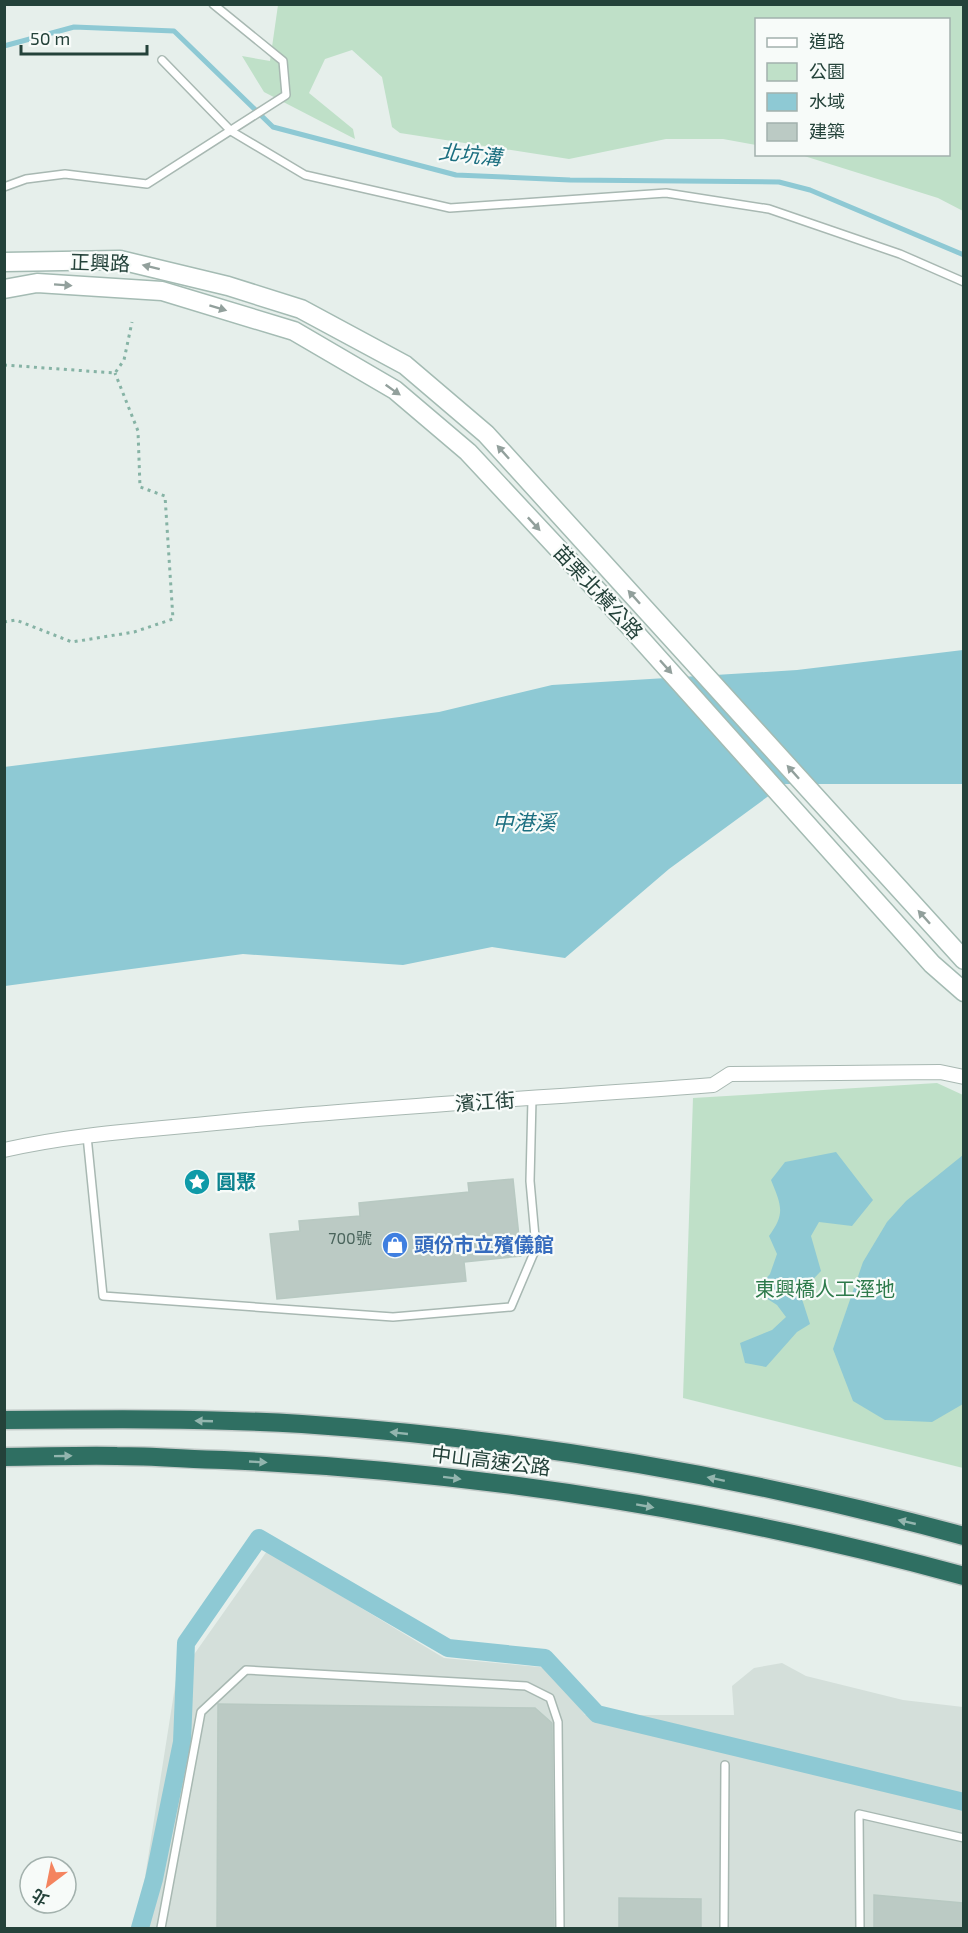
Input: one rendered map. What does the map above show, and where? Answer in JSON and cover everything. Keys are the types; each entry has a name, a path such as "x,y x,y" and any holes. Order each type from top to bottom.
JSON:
{"highway":[{"name":"中山高速公路","path":"4,1419 135,1418 301,1424 533,1449 674,1470 815,1500 963,1536"},
{"name":"中山高速公路","path":"4,1457 118,1456 260,1462 387,1470 518,1486 645,1506 785,1533 963,1576"}],"main road":[{"name":"正興路","path":"4,262 120,260 228,286"},
{"name":"正興路","path":"4,289 37,284 162,291"},
{"name":"苗栗北橫公路","path":"228,286 301,309 405,365 486,434 963,960"},
{"name":"苗栗北橫公路","path":"162,291 294,331 395,390 468,452 606,600 932,964 963,992"}],"street":[{"name":"濱江街","path":"4,1150 87,1136 318,1112 532,1099 713,1084 730,1074 940,1072 963,1077"}],"lane":[{"path":"4,187 26,179 65,174 147,184 286,95 283,61 213,4"},
{"path":"162,60 231,131 305,175 450,208 666,193 770,209 900,254 963,282"},
{"path":"87,1136 104,1296 393,1317 511,1307 536,1248 530,1181 532,1099"},
{"path":"161,1929 201,1712 246,1670 526,1686 550,1698 558,1722 561,1929"},
{"path":"724,1929 725,1765"},
{"path":"860,1929 859,1814 963,1838"}],"path":[{"path":"115,373 124,360 132,322"},
{"path":"4,365 115,373"},
{"path":"4,622 16,620 72,642 134,632 173,619 165,496 140,487 138,431 115,373"}],"shaded area":[{"path":"267,1551 444,1658 549,1668 585,1715 734,1715 732,1686 754,1668 782,1663 806,1676 903,1700 963,1707 963,1928 137,1928 176,1680"}],"green space":[{"path":"278,5 963,5 963,211 938,198 804,156 950,156 950,18 755,18 755,145 723,139 666,139 569,159 400,133 392,127 382,77 352,50 325,59 309,93 353,129 355,139 264,92 242,56 270,61"},
{"name":"東興橋人工溼地","path":"937,1083 963,1095 963,1468 683,1398 693,1098"}],"water":[{"name":"中港溪","path":"963,650 963,784 785,784 669,869 565,958 492,947 403,965 243,954 5,986 4,767 439,712 552,685 797,670"},
{"path":"836,1152 873,1200 852,1226 819,1222 811,1236 821,1271 800,1293 810,1324 797,1332 766,1367 745,1363 740,1343 772,1330 786,1317 777,1305 755,1291 770,1274 777,1254 769,1236 778,1221 780,1209 771,1180 785,1162"},
{"path":"963,1155 963,1404 932,1422 885,1420 853,1401 833,1349 863,1262 887,1222 906,1201"}],"building":[{"name":"頭份市立殯儀館","path":"513,1179 521,1256 464,1262 466,1281 277,1299 270,1234 300,1231 299,1221 360,1216 359,1203 469,1192 468,1183"},
{"path":"218,1704 535,1708 552,1723 554,1929 217,1929"},
{"path":"874,1895 963,1903 963,1929 874,1929"},
{"path":"619,1898 701,1899 701,1929 619,1929"}],"waterway":[{"name":"北坑溝","path":"4,46 74,27 174,31 273,127 456,175 570,180 779,182 810,190 964,255"},
{"path":"140,1928 154,1879 182,1742 186,1643 259,1538 448,1648 545,1658 597,1714 964,1802"}],"place":[{"name":"圓聚","path":"197,1182"},
{"name":"頭份市立殯儀館","path":"395,1245"}]}
